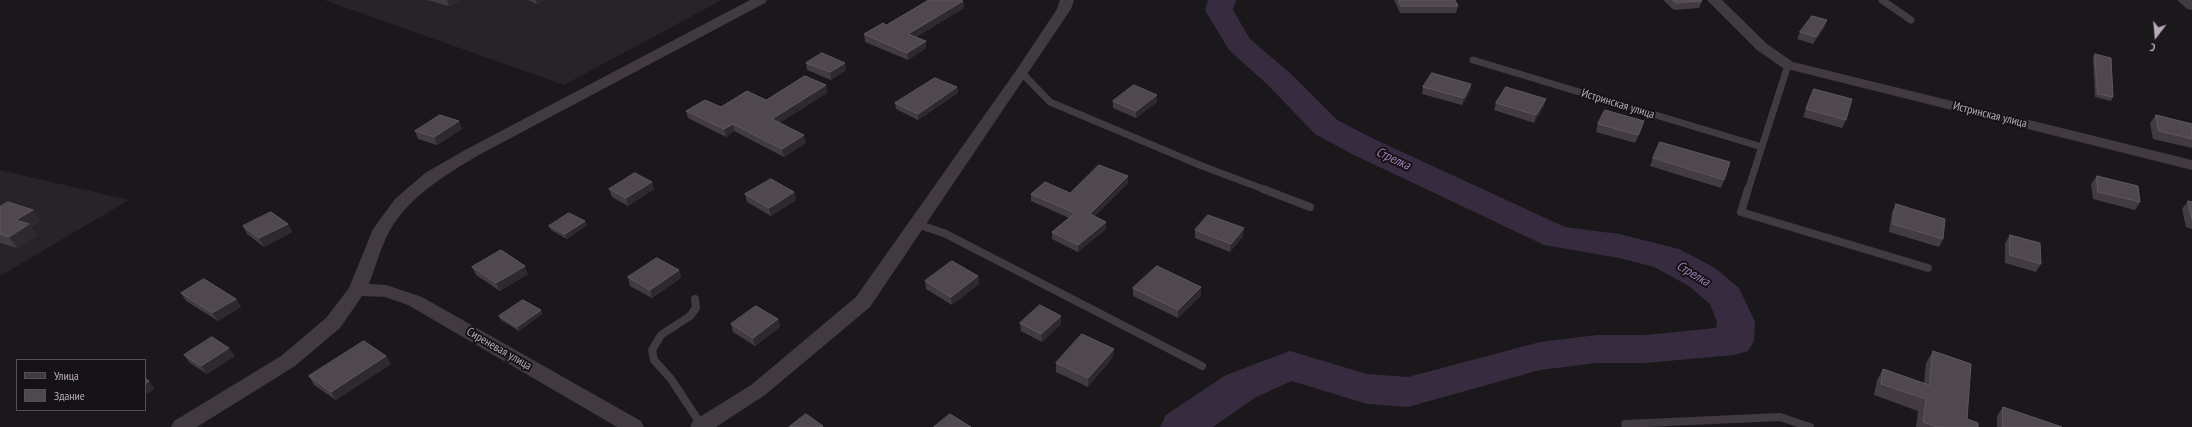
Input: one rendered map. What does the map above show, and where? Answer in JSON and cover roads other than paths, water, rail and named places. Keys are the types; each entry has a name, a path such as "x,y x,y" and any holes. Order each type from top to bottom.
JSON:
{"street":[{"path":"181,427 288,362 333,323 357,290 382,229 401,203 431,177 471,153 760,0"},
{"path":"701,426 758,390 863,302 1022,73 1064,9 1067,0"},
{"name":"Истринская улица","path":"1714,0 1762,47 1788,65 2192,165"},
{"path":"2184,0 2192,6"},
{"name":"Сиреневая улица","path":"357,290 386,291 415,301 634,427"}],"lane":[{"path":"1882,0 1911,20"},
{"name":"Истринская улица","path":"1473,60 1762,147"},
{"path":"1788,65 1741,212 1928,268"},
{"path":"1022,73 1050,102 1202,166 1310,207"},
{"path":"916,224 944,233 1202,366"},
{"path":"695,300 696,308 690,316 661,335 652,350 654,360 671,379 701,426"},
{"path":"1625,424 1780,417 1810,427"}],"waterway":[{"name":"Стрелка","path":"1181,427 1241,386 1290,366 1367,389 1408,392 1540,356 1597,349 1645,349 1685,344 1734,341 1736,322 1726,297 1702,277 1666,258 1619,246 1557,237 1362,146 1326,127 1279,79 1239,44 1219,10 1222,0"}]}
